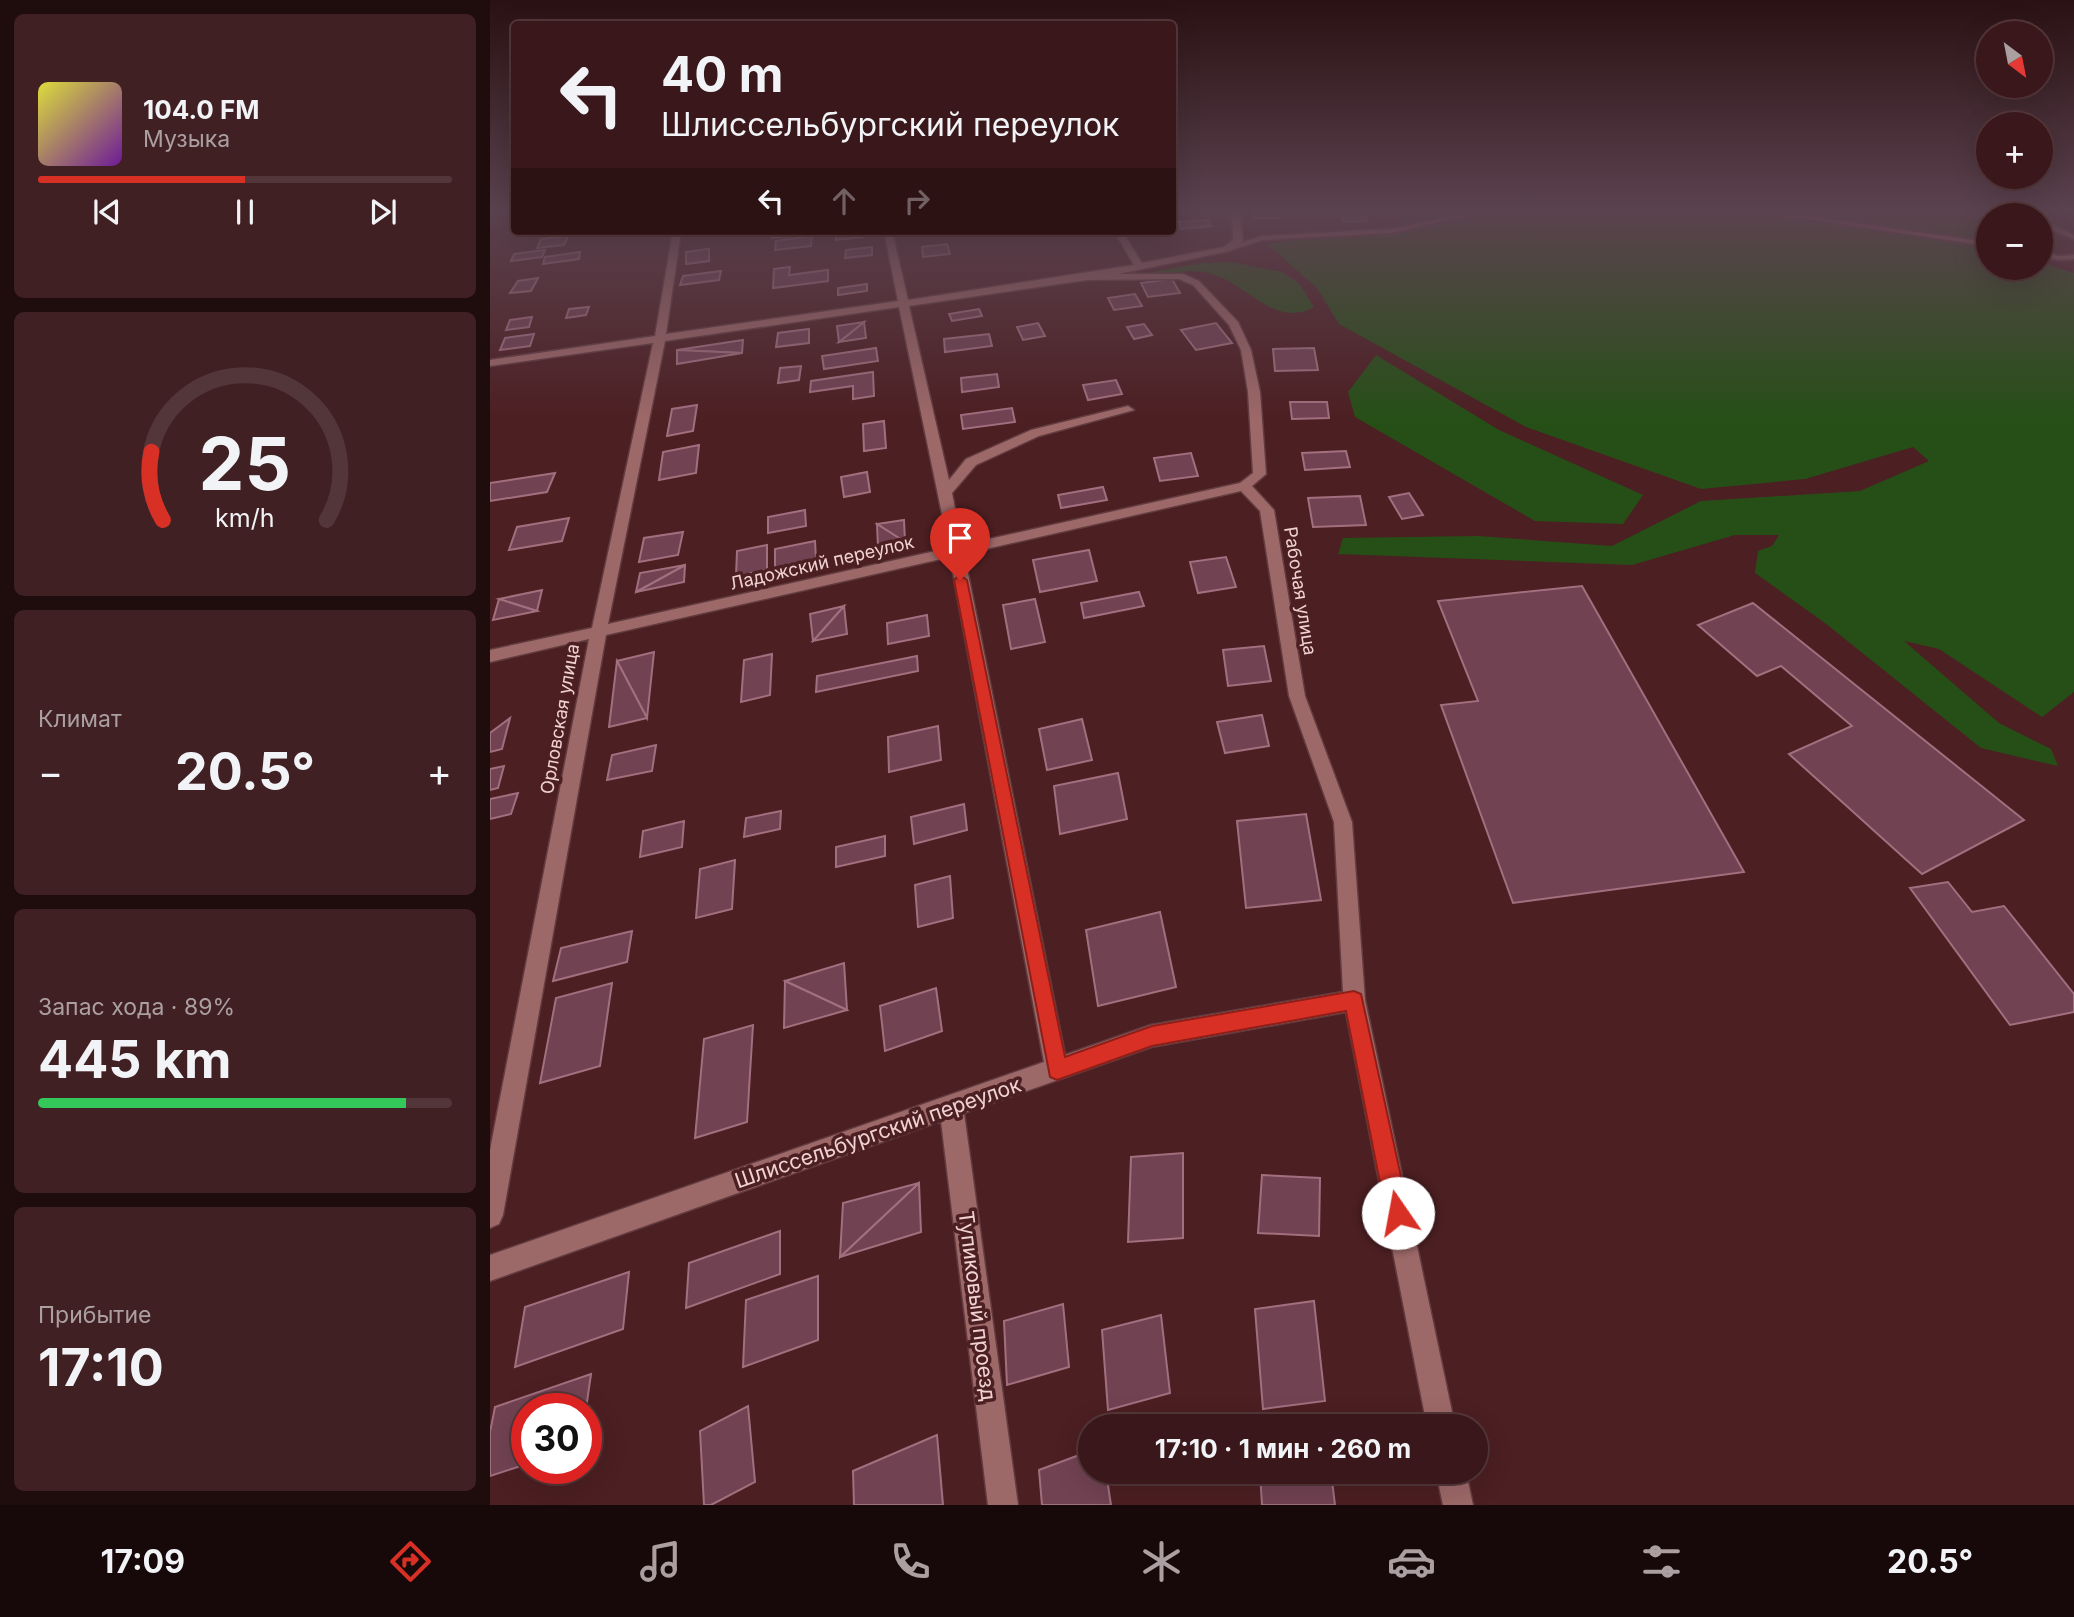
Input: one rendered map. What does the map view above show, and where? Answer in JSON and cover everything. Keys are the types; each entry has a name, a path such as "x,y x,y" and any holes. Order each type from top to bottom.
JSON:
{"street":[{"name":"Орловская улица","path":"490,1215 597,634 660,337 669,281"},
{"path":"899,281 945,493 1057,1070"},
{"path":"490,363 1056,281"},
{"path":"1192,281 1234,324 1246,350 1254,391 1260,474 1244,486"},
{"path":"945,493 971,462 1035,433 1128,410"},
{"name":"Ладожский переулок","path":"490,656 1244,486"},
{"name":"Рабочая улица","path":"1244,486 1267,510 1297,696 1343,822 1354,1000 1439,1414"},
{"name":"Шлиссельбургский переулок","path":"490,1268 1152,1036 1354,1000"},
{"name":"Тупиковый проезд","path":"951,1107 1003,1505"},
{"path":"1454,1484 1458,1505"}],"green space":[{"path":"1229,281 1296,281 1314,307 1300,312 1274,309"},
{"path":"1309,281 2074,281 2074,692 2042,717 1939,649 1904,641 1999,723 2051,749 2058,766 1981,748 1825,623 1755,573 1758,551 1772,546 1779,535 1735,535 1632,565 1338,554 1343,538 1478,536 1612,546 1701,501 1860,491 1929,461 1913,447 1805,479 1701,489 1526,427 1339,324 1317,288"},
{"path":"1376,355 1499,430 1643,495 1623,524 1535,521 1355,417 1348,392"}],"building":[{"path":"518,281 536,281 531,291 510,293"},
{"path":"681,281 709,281 680,285"},
{"path":"773,281 826,281 773,288"},
{"path":"1173,281 1180,293 1148,297 1141,283"},
{"path":"867,284 867,291 838,295 838,288"},
{"path":"1135,294 1142,306 1114,310 1108,298"},
{"path":"589,307 586,315 566,318 569,309"},
{"path":"979,309 982,316 952,321 949,314"},
{"path":"532,317 529,327 506,330 510,320"},
{"path":"864,322 866,338 839,342"},
{"path":"864,322 839,342 837,326"},
{"path":"1038,323 1045,336 1023,340 1017,327"},
{"path":"1216,323 1232,343 1196,350 1181,330"},
{"path":"1144,324 1152,335 1134,339 1127,327"},
{"path":"809,329 809,343 776,347 778,333"},
{"path":"534,334 530,346 500,350 505,338"},
{"path":"989,334 992,346 945,352 944,339"},
{"path":"743,340 742,353 677,350"},
{"path":"876,348 878,361 824,369 822,356"},
{"path":"1314,348 1318,370 1275,371 1273,349"},
{"path":"677,350 742,353 677,364"},
{"path":"801,366 799,380 778,383 780,368"},
{"path":"873,372 874,396 853,399 853,386 810,392 811,381"},
{"path":"997,374 999,387 962,392 961,378"},
{"path":"1116,380 1122,394 1088,400 1083,385"},
{"path":"1290,402 1327,402 1329,418 1292,419"},
{"path":"697,405 693,431 667,436 672,409"},
{"path":"1012,408 1015,422 963,429 961,415"},
{"path":"884,421 886,448 864,451 863,424"},
{"path":"699,445 696,473 659,480 663,452"},
{"path":"1346,451 1350,467 1305,470 1302,453"},
{"path":"1191,453 1198,476 1160,481 1154,458"},
{"path":"867,472 870,492 844,497 841,477"},
{"path":"555,473 547,492 490,501 490,483"},
{"path":"1103,487 1107,500 1061,508 1058,495"},
{"path":"1409,493 1423,515 1402,519 1389,497"},
{"path":"1360,496 1366,525 1313,527 1308,498"},
{"path":"805,510 806,526 768,533 768,517"},
{"path":"569,518 562,541 509,550 517,527"},
{"path":"904,520 905,542 877,524"},
{"path":"877,524 905,542 878,547"},
{"path":"683,532 678,555 639,562 644,538"},
{"path":"815,541 816,560 775,569 775,549"},
{"path":"767,545 767,570 736,576 737,551"},
{"path":"1089,550 1097,581 1040,592 1033,560"},
{"path":"1226,557 1236,587 1198,593 1190,562"},
{"path":"685,565 684,582 636,592"},
{"path":"685,565 636,592 640,573"},
{"path":"1582,586 1744,872 1513,903 1441,705 1478,701 1438,601"},
{"path":"542,590 537,611 499,599"},
{"path":"1139,592 1144,606 1084,618 1081,603"},
{"path":"499,599 537,611 493,620"},
{"path":"1035,599 1045,642 1011,649 1003,605"},
{"path":"1753,603 2024,820 1922,874 1789,754 1852,726 1781,666 1757,676 1698,625"},
{"path":"844,606 847,634 813,641"},
{"path":"844,606 813,641 810,614"},
{"path":"927,615 929,636 888,644 887,623"},
{"path":"1264,646 1271,681 1228,686 1223,650"},
{"path":"654,652 647,718 617,661"},
{"path":"772,654 770,695 741,702 744,660"},
{"path":"917,656 918,671 816,692 817,676"},
{"path":"617,661 647,718 609,727"},
{"path":"1262,715 1269,746 1225,753 1217,722"},
{"path":"510,718 502,749 490,752 490,733"},
{"path":"1082,719 1092,760 1047,770 1039,729"},
{"path":"938,726 941,760 889,772 888,737"},
{"path":"656,745 652,771 607,780 612,755"},
{"path":"504,766 498,788 490,790 490,769"},
{"path":"1118,773 1127,819 1060,834 1054,786"},
{"path":"518,793 511,814 490,819 490,799"},
{"path":"964,804 967,830 914,844 911,817"},
{"path":"781,811 780,829 744,837 746,818"},
{"path":"1306,814 1321,900 1246,908 1237,821"},
{"path":"684,821 682,847 640,857 643,831"},
{"path":"885,836 885,856 836,867 836,847"},
{"path":"735,860 732,909 696,918 700,869"},
{"path":"950,876 953,918 918,927 915,885"},
{"path":"1948,882 1972,912 2004,906 2074,994 2074,1012 2010,1025 1910,888"},
{"path":"1160,912 1176,987 1098,1006 1086,930"},
{"path":"632,931 627,962 553,981 561,948"},
{"path":"844,963 847,1010 785,981"},
{"path":"785,981 847,1010 784,1028"},
{"path":"612,983 600,1066 540,1083 556,998"},
{"path":"936,988 942,1031 885,1051 880,1006"},
{"path":"753,1025 747,1122 695,1138 704,1039"},
{"path":"1183,1153 1183,1238 1128,1242 1131,1157"},
{"path":"1262,1175 1320,1178 1319,1236 1258,1233"},
{"path":"919,1183 921,1232 840,1257"},
{"path":"919,1183 840,1257 843,1203"},
{"path":"780,1231 780,1274 686,1308 689,1263"},
{"path":"629,1272 623,1329 515,1367 525,1307"},
{"path":"818,1276 818,1340 743,1367 746,1300"},
{"path":"1314,1301 1325,1401 1263,1409 1255,1309"},
{"path":"1063,1304 1069,1367 1007,1385 1004,1321"},
{"path":"1161,1315 1170,1393 1108,1410 1102,1330"},
{"path":"591,1374 588,1393 536,1393"},
{"path":"511,1402 511,1469 490,1476 490,1432 495,1407"},
{"path":"748,1406 755,1482 711,1505 704,1505 700,1431"},
{"path":"937,1435 943,1505 854,1505 853,1471"},
{"path":"1078,1455 1078,1484 1108,1484 1111,1505 1042,1505 1039,1470"},
{"path":"1261,1484 1332,1484 1335,1505 1262,1505"}],"route":[{"path":"960,580 1057,1070 1152,1036 1354,1000 1398,1213"}]}
